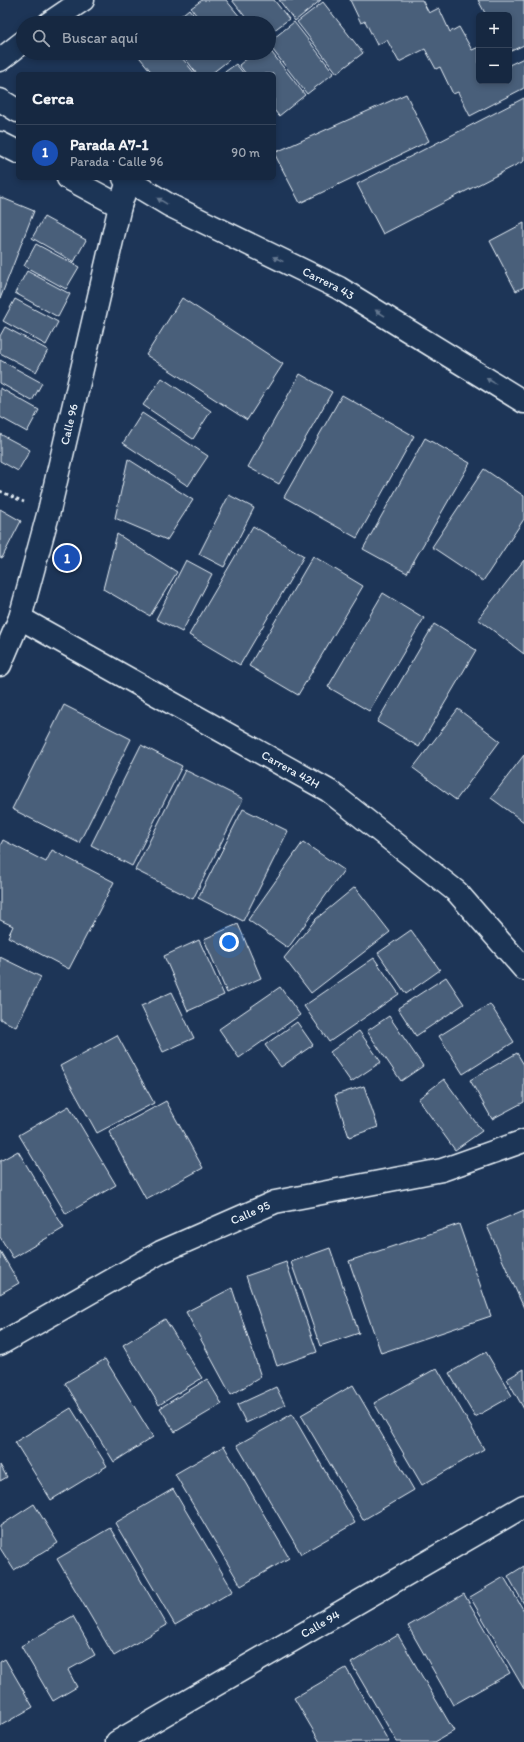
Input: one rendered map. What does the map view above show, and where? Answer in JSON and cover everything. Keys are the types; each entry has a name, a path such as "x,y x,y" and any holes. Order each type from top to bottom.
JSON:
{"street":[{"path":"59,16 83,0"},
{"path":"0,60 16,47"},
{"path":"0,100 16,110"},
{"path":"0,143 16,151"},
{"path":"72,180 120,206"},
{"name":"Calle 96","path":"0,665 20,618 49,511 126,180"},
{"name":"Carrera 43","path":"128,180 169,205 339,288 524,402"},
{"name":"Carrera 42H","path":"20,618 329,790 457,892 524,969"},
{"name":"Calle 95","path":"0,1344 161,1252 275,1202 442,1170 524,1141"},
{"name":"Calle 94","path":"117,1742 524,1506"}],"building":[{"path":"202,0 226,0 239,16 197,16 191,8"},
{"path":"232,0 274,0 289,19 276,29 276,16 245,16"},
{"path":"279,0 321,0 295,21"},
{"path":"350,0 422,0 429,13 439,8 450,32 459,27 472,50 476,48 476,84 512,84 512,64 524,58 524,88 470,116 458,92 453,94 440,67 436,69 425,49 399,62 387,40 377,45 365,21 361,23"},
{"path":"478,0 524,0 524,45 512,51 512,12 484,12"},
{"path":"323,2 363,53 337,73 297,22"},
{"path":"189,9 194,16 180,16"},
{"path":"294,22 334,73 307,94 276,54 276,36"},
{"path":"276,58 305,95 279,116 276,112 276,72 244,72 239,65 245,60 276,60"},
{"path":"142,60 184,60 193,72 151,72"},
{"path":"186,60 229,60 214,72 195,72"},
{"path":"236,64 242,72 225,72"},
{"path":"406,94 429,141 300,203 276,157 276,152"},
{"path":"524,98 524,161 383,234 357,184"},
{"path":"0,197 34,211 0,299"},
{"path":"44,217 86,240 74,262 32,238"},
{"path":"524,223 524,287 516,291 490,241"},
{"path":"36,244 79,267 66,289 24,266"},
{"path":"27,271 70,294 58,317 15,293"},
{"path":"182,298 283,364 247,420 146,355"},
{"path":"15,299 58,322 46,345 3,321"},
{"path":"5,327 48,350 36,372 0,353 0,336"},
{"path":"0,360 42,383 32,401 0,383"},
{"path":"300,374 332,392 279,484 248,467"},
{"path":"162,378 211,411 193,439 143,405"},
{"path":"0,388 39,410 27,432 0,417"},
{"path":"342,395 414,436 357,538 284,497"},
{"path":"142,413 208,456 188,486 123,443"},
{"path":"0,434 30,450 18,471 0,461"},
{"path":"425,438 470,463 407,573 363,549"},
{"path":"128,459 193,500 167,540 115,518"},
{"path":"484,469 524,496 524,519 483,581 432,547"},
{"path":"229,495 254,508 224,567 199,554"},
{"path":"0,509 21,521 2,558 0,557"},
{"path":"253,526 304,556 240,665 189,635"},
{"path":"117,534 177,572 150,616 103,589"},
{"path":"313,556 363,586 298,695 249,666"},
{"path":"186,560 212,574 182,632 156,619"},
{"path":"524,560 524,654 478,619"},
{"path":"383,593 424,618 369,711 328,687"},
{"path":"434,624 476,650 419,747 377,722"},
{"path":"64,705 131,739 79,843 12,809"},
{"path":"458,709 500,741 456,800 413,768"},
{"path":"141,745 182,766 132,866 91,845"},
{"path":"524,755 524,822 491,798"},
{"path":"185,770 243,799 193,899 135,870"},
{"path":"243,809 288,831 243,921 198,898"},
{"path":"3,840 46,862 52,850 114,882 69,969 8,937 13,926 0,920 0,846"},
{"path":"303,842 344,870 288,948 248,920"},
{"path":"355,887 390,932 311,993 284,958 316,919"},
{"path":"238,924 261,978 227,993 204,939"},
{"path":"411,930 440,970 406,994 378,953"},
{"path":"199,940 224,995 188,1011 164,956"},
{"path":"0,957 41,977 16,1027 0,1019"},
{"path":"374,958 399,994 329,1042 304,1006"},
{"path":"446,977 464,1004 416,1036 398,1008"},
{"path":"280,987 300,1015 239,1058 219,1029"},
{"path":"172,992 194,1038 163,1052 141,1006"},
{"path":"490,1004 514,1042 463,1074 439,1036"},
{"path":"389,1016 423,1066 401,1081 367,1031"},
{"path":"297,1022 313,1045 281,1067 265,1045"},
{"path":"359,1031 381,1062 351,1082 330,1052"},
{"path":"117,1035 154,1103 97,1133 60,1066"},
{"path":"517,1053 524,1065 524,1102 492,1119 470,1080"},
{"path":"444,1079 482,1131 455,1150 418,1099"},
{"path":"364,1086 378,1127 349,1137 335,1095"},
{"path":"166,1101 203,1168 146,1199 109,1132"},
{"path":"69,1106 116,1185 66,1214 19,1135"},
{"path":"18,1151 64,1228 13,1258 0,1237 0,1161"},
{"path":"524,1210 524,1308 487,1226"},
{"path":"459,1224 491,1316 381,1353 349,1261"},
{"path":"330,1248 359,1333 320,1346 291,1262"},
{"path":"0,1251 19,1283 0,1294"},
{"path":"286,1262 317,1352 277,1366 246,1276"},
{"path":"232,1288 261,1377 231,1395 186,1312"},
{"path":"165,1319 202,1378 159,1405 123,1345"},
{"path":"486,1352 512,1396 475,1417 449,1373"},
{"path":"105,1359 153,1437 114,1462 65,1383"},
{"path":"437,1368 484,1449 422,1485 374,1403"},
{"path":"524,1369 524,1409 507,1379"},
{"path":"207,1379 222,1404 175,1432 160,1408"},
{"path":"353,1385 414,1490 363,1520 301,1415"},
{"path":"276,1387 285,1405 246,1423 237,1405"},
{"path":"71,1408 107,1466 51,1500 15,1442"},
{"path":"292,1414 355,1523 301,1554 237,1445"},
{"path":"224,1446 289,1558 241,1586 175,1474"},
{"path":"0,1465 7,1477 0,1481"},
{"path":"173,1489 233,1591 175,1625 115,1523"},
{"path":"34,1504 58,1543 14,1570 0,1548 0,1526"},
{"path":"110,1528 167,1625 114,1656 57,1559"},
{"path":"524,1566 524,1604 508,1576"},
{"path":"504,1577 524,1611 524,1689 470,1597"},
{"path":"464,1594 510,1673 453,1705 408,1626"},
{"path":"73,1616 95,1655 68,1670 77,1687 53,1701 21,1646"},
{"path":"398,1635 454,1731 435,1742 397,1742 351,1663"},
{"path":"5,1659 33,1707 0,1726 0,1662"},
{"path":"346,1668 389,1742 320,1742 294,1698"}],"place":[{"name":"Parada A7-1","path":"67,558"}]}
